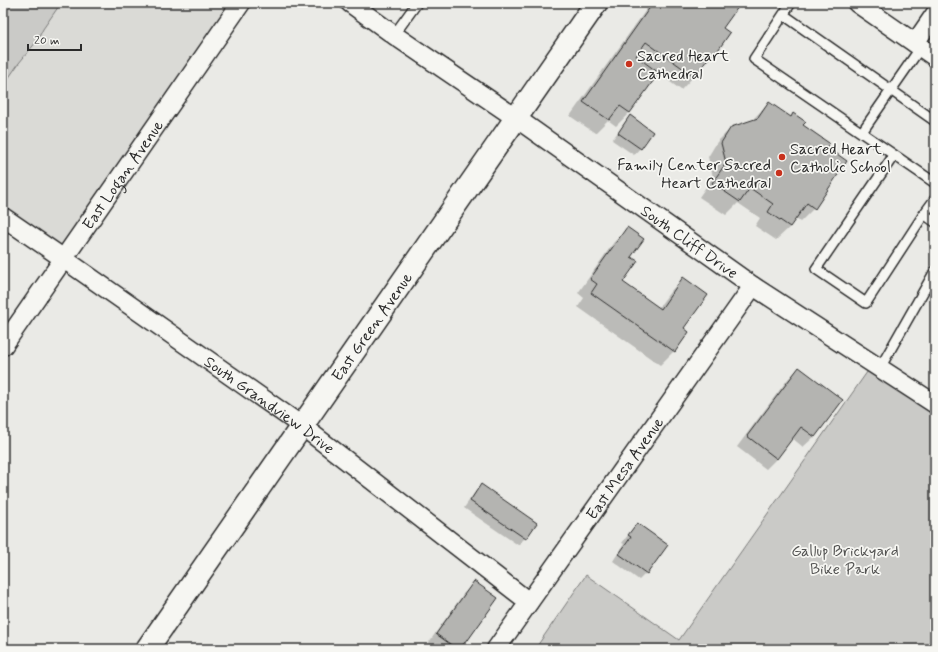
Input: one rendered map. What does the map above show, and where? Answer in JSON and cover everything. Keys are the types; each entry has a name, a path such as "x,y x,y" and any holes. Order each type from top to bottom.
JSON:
{"street":[{"name":"East Logan Avenue","path":"3,346 241,3"},
{"name":"South Cliff Drive","path":"350,3 394,35 516,118 753,286 935,404"},
{"name":"East Green Avenue","path":"147,649 596,3"},
{"path":"857,3 924,49 935,14"},
{"name":"South Grandview Drive","path":"3,217 302,426 529,602"},
{"name":"East Mesa Avenue","path":"496,649 753,286"}],"lane":[{"path":"394,35 417,3"},
{"path":"791,3 754,59 935,183"},
{"path":"784,15 935,121"},
{"path":"862,132 891,90 924,49"},
{"path":"894,155 816,269 866,303 935,199"},
{"path":"924,214 935,222"},
{"path":"880,368 935,271"}],"shaded area":[{"path":"3,3 241,3 64,259 3,217"}],"green space":[{"path":"3,3 61,3 43,29 37,41 3,86"},
{"name":"Gallup Brickyard Bike Park","path":"872,365 935,409 935,649 535,649 586,575 679,640"}],"building":[{"name":"Sacred Heart Cathedral","path":"653,3 741,3 723,28 730,33 714,56 711,54 695,77 646,42 636,56 659,73 630,113 620,106 609,120 583,102"},
{"name":"Family Center Sacred Heart Cathedral","path":"769,102 791,117 793,113 806,122 803,125 829,143 827,147 847,161 815,209 807,203 790,227 768,212 773,204 750,188 740,202 712,183 726,163 721,143 731,127 758,118"},
{"path":"630,115 653,132 641,149 618,133"},
{"path":"627,227 644,239 631,257 638,261 623,282 661,309 683,277 708,295 684,328 689,332 675,352 591,293 597,284 590,279"},
{"path":"799,367 843,400 815,437 801,427 777,459 747,436"},
{"path":"481,484 537,523 526,539 470,501"},
{"path":"637,523 668,545 647,574 619,554 631,537 628,535"},
{"path":"474,581 498,598 468,640 467,639 460,649 457,649 436,634"}],"place":[{"name":"Sacred Heart Cathedral","path":"629,64"},
{"name":"Sacred Heart Catholic School","path":"782,157"},
{"name":"Family Center Sacred Heart Cathedral","path":"779,173"}]}
